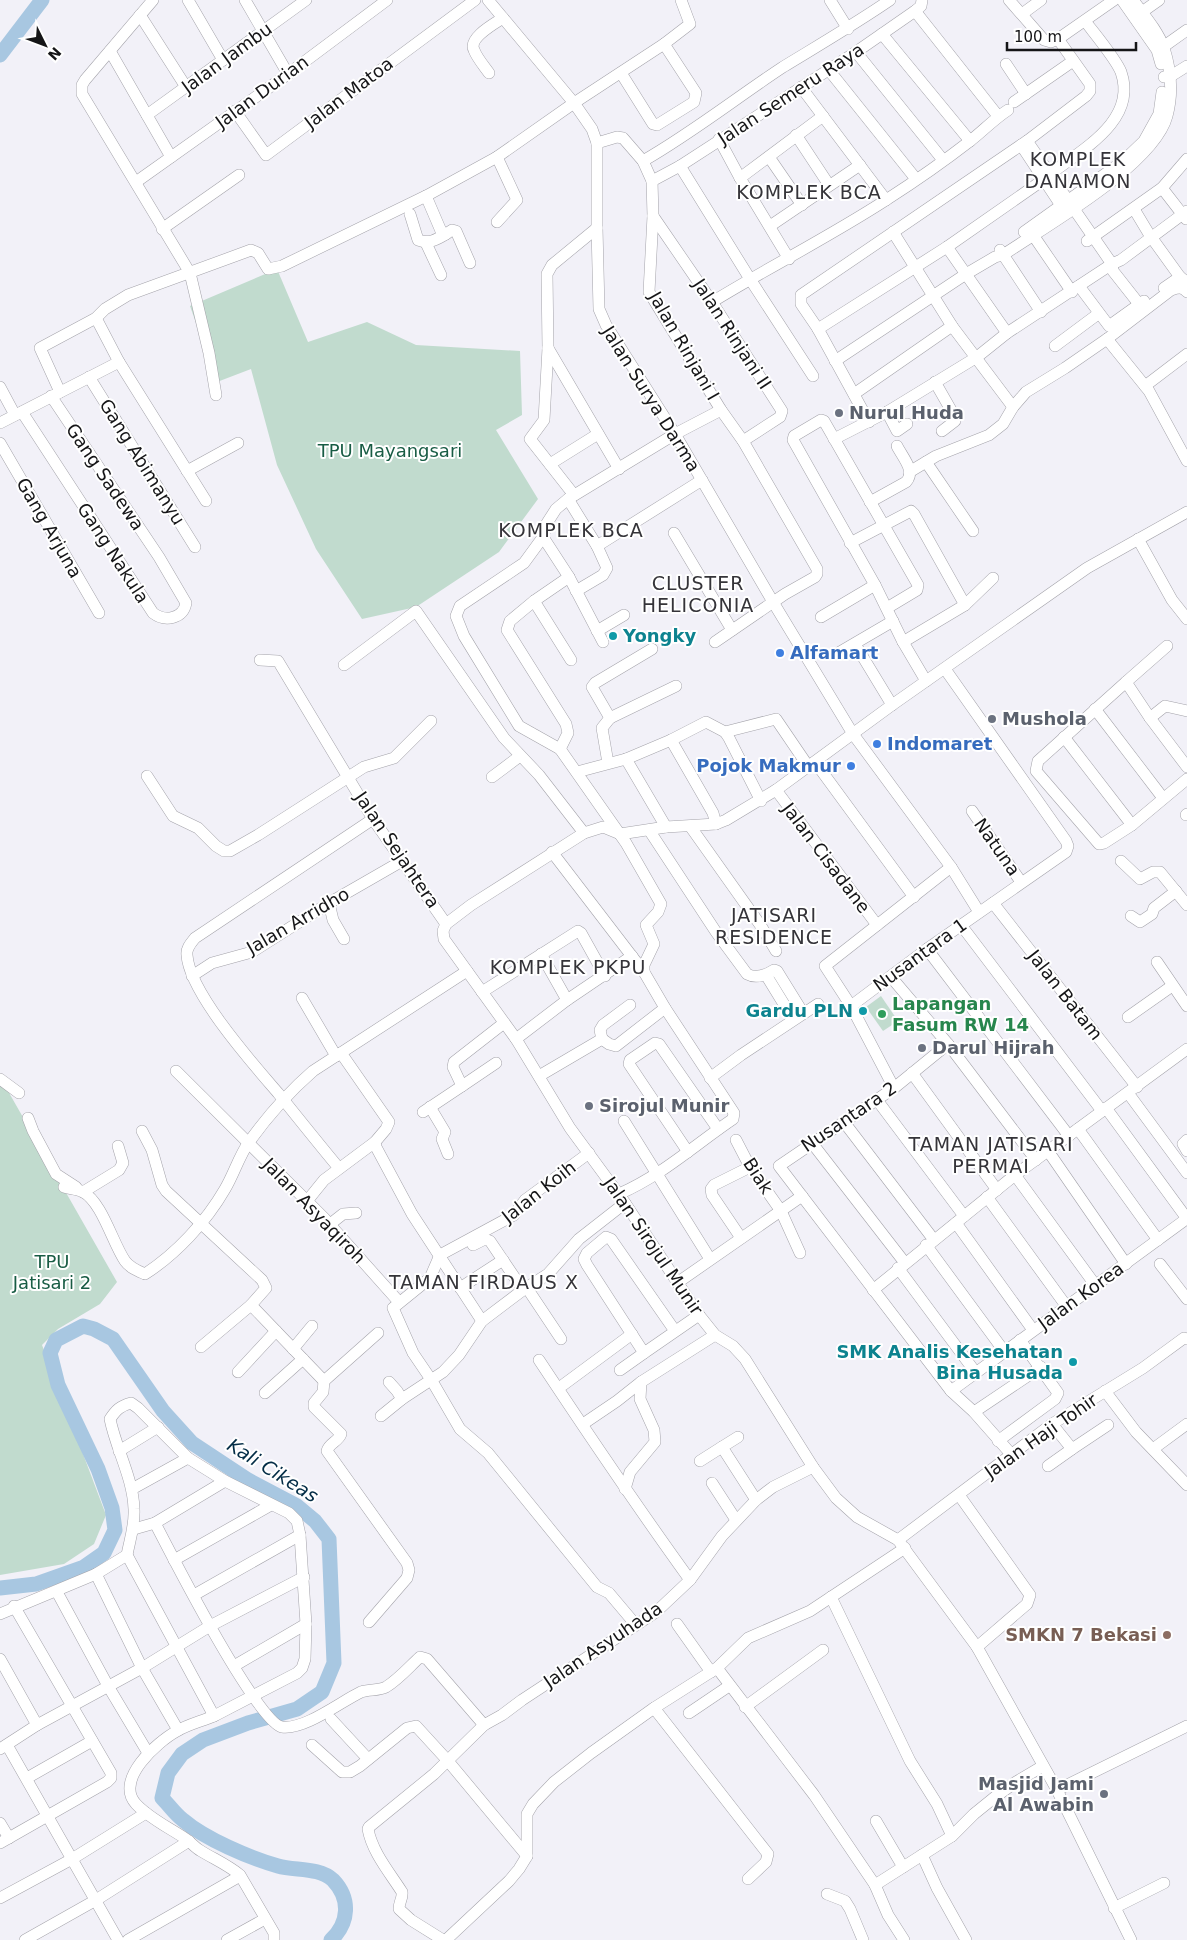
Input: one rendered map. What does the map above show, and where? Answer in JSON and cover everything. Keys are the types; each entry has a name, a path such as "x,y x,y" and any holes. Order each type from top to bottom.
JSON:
{"street":[{"path":"153,0 85,80 81,90 162,229 190,273 209,353 216,395"},
{"path":"188,0 223,60"},
{"path":"245,0 288,74"},
{"name":"Jalan Durian","path":"136,182 288,74 387,0"},
{"name":"Jalan Matoa","path":"235,111 266,155 475,0"},
{"name":"Jalan Surya Darma","path":"488,0 574,103 592,129 597,143 597,228 599,309 601,316 675,434 853,734 951,868 980,912"},
{"path":"206,501 119,362 96,318 105,309 128,295 251,250 258,253 268,269 282,266 426,196 497,157 574,103 664,44 690,24 681,0"},
{"path":"830,0 848,29"},
{"path":"644,161 671,145 783,68 848,29 890,0"},
{"path":"922,0 921,6 916,12 1007,109"},
{"path":"1009,0 1044,40 1050,42 1058,39 1114,0"},
{"path":"1022,14 1041,0"},
{"path":"1122,0 1157,50 1178,74"},
{"path":"835,361 1124,172 1155,141 1167,117 1178,74 1164,47 1133,0"},
{"path":"1142,12 1159,0"},
{"name":"Jalan Jambu","path":"147,115 303,1"},
{"name":"Jalan Semeru Raya","path":"652,181 680,166 916,12"},
{"path":"140,15 186,88"},
{"path":"489,73 473,50 473,42 477,36 503,18"},
{"path":"818,330 947,246 1093,144 1118,116 1125,90 1120,70 1085,21"},
{"path":"1164,47 1187,30"},
{"path":"882,34 970,141"},
{"path":"869,422 818,330 800,304 801,295 1024,143 1073,108 1086,96 1090,91 1090,84 1058,39"},
{"path":"621,73 656,125 694,102 696,94 664,44"},
{"path":"110,51 171,157"},
{"path":"856,52 943,160"},
{"path":"712,302 750,279 789,259 886,200 970,141 1026,94 1073,61"},
{"path":"1006,64 1026,94"},
{"path":"828,69 916,179"},
{"path":"801,87 886,200"},
{"path":"740,178 823,116"},
{"path":"796,135 829,184"},
{"name":"Jalan Rinjani I","path":"597,143 617,137 622,138 644,161 652,181 653,216 649,292 721,410 743,441 817,569 815,577 773,602 715,642"},
{"path":"719,139 740,178 789,259"},
{"path":"1024,143 1067,208 1139,304"},
{"path":"497,157 516,200 497,222"},
{"path":"769,157 802,205"},
{"path":"1090,239 1162,188 1187,159"},
{"path":"770,226 829,184 860,165"},
{"path":"680,166 813,376"},
{"path":"162,229 240,174"},
{"path":"834,439 887,412 977,357 1007,333 1111,268 1185,215 1162,188"},
{"path":"426,196 441,231 446,234"},
{"path":"999,253 1033,235 1067,208"},
{"path":"1134,209 1184,284"},
{"path":"410,214 418,240 426,243 437,240 452,230 456,231 470,263"},
{"name":"Jalan Rinjani II","path":"653,216 712,302 782,411 780,416 743,441"},
{"path":"576,591 606,572 606,564 571,497 550,464 530,439 544,420 548,348 547,274 552,265 597,228"},
{"path":"893,232 952,326 1013,407"},
{"path":"1033,235 1075,289 1109,326 1139,304 1184,284"},
{"path":"426,243 440,275"},
{"path":"947,246 1007,333"},
{"path":"999,253 1041,312"},
{"path":"911,471 936,456 989,435 1003,424 1013,407 1030,389 1066,368 1108,339 1171,290 1184,284"},
{"path":"1055,346 1098,314"},
{"name":"Gang Sadewa","path":"96,318 40,348 55,394 159,558"},
{"path":"854,394 952,326"},
{"path":"1108,339 1145,386 1187,461"},
{"path":"548,348 619,469"},
{"path":"1145,386 1187,354"},
{"path":"0,424 119,362"},
{"name":"Gang Abimanyu","path":"89,377 195,547"},
{"path":"935,382 955,417 955,421 942,431"},
{"path":"0,387 19,414"},
{"name":"Jalan Rinjani I","path":"560,749 519,726 464,636 456,616 460,606 524,563 543,536 547,523 556,509 571,497 675,434 721,410"},
{"path":"887,412 897,431 907,424"},
{"name":"Gang Nakula","path":"19,414 153,613 168,619 184,610 186,603 159,558"},
{"path":"887,608 917,590 918,587 823,420 792,438 875,585 903,642 926,681"},
{"path":"550,464 598,434"},
{"name":"Gang Arjuna","path":"0,443 99,613"},
{"path":"187,471 238,443"},
{"path":"870,502 906,482 910,477 911,471 897,446"},
{"path":"926,462 973,531"},
{"path":"597,546 702,480"},
{"path":"850,543 911,511 965,605"},
{"path":"446,924 471,905 584,832 603,827 620,834 716,824 761,801 892,705 1086,568 1187,512"},
{"path":"674,533 732,630"},
{"path":"543,536 576,591 603,642"},
{"path":"1138,539 1172,600 1187,619"},
{"path":"568,577 510,621 508,630 566,724 568,733 560,749 620,834 661,904 658,912 646,925 654,944 644,965 644,972"},
{"path":"903,642 965,605 993,578"},
{"path":"821,618 875,585"},
{"path":"534,601 571,660"},
{"path":"344,665 416,611 504,738 544,781 584,832"},
{"path":"598,631 624,615"},
{"path":"840,652 893,621"},
{"path":"855,644 892,705"},
{"path":"1167,646 1038,761 1036,771 1099,844 1104,843 1132,825 1187,778"},
{"path":"610,718 592,687 595,683 652,649"},
{"name":"Jalan Sejahtera","path":"260,660 278,661 373,819 446,924"},
{"name":"Nusantara 1","path":"850,1006 927,949 1066,852 1068,846 945,669"},
{"path":"1126,682 1187,767"},
{"path":"608,763 602,728 610,718 676,686"},
{"path":"1150,718 1165,706 1187,711"},
{"path":"1095,709 1163,798"},
{"path":"725,732 776,719 914,897"},
{"path":"146,776 174,816 198,828 216,846 224,851 230,851 364,767 394,758 431,721"},
{"path":"577,772 626,759 671,740 704,722 708,722 725,732 761,801"},
{"path":"1064,737 1132,825"},
{"path":"671,740 712,813 716,824"},
{"path":"492,777 520,756"},
{"path":"626,759 666,828"},
{"name":"Jalan Cisadane","path":"776,790 877,925"},
{"name":"Natuna","path":"972,811 1021,882"},
{"path":"338,1167 240,1047 209,1005 192,976 186,954 188,946 195,938 373,819"},
{"path":"690,826 761,926 776,951"},
{"path":"649,830 716,932 747,974 753,976 772,973 798,1016"},
{"path":"381,1416 432,1381 459,1355 482,1321 548,1274 579,1239 622,1198 688,1152 733,1119 734,1116 734,1110 710,1078 644,972 552,852"},
{"name":"Jalan Arridho","path":"192,976 212,963 252,952 402,861"},
{"path":"1121,861 1140,879 1153,872 1160,872 1187,905"},
{"path":"894,1088 826,966 951,868"},
{"path":"1131,916 1140,922 1152,914 1154,908 1176,891"},
{"name":"Jalan Batam","path":"993,903 1133,1090 1187,1173"},
{"path":"329,904 333,920 344,939"},
{"name":"Jalan Sirojul Munir","path":"446,924 443,931 444,939 516,1039 570,1128 622,1198 699,1315 715,1335 733,1346 744,1359 813,1467 836,1498 857,1517 902,1544 977,1647 1058,1790 1131,1940"},
{"path":"961,926 1104,1110"},
{"path":"482,992 578,931 581,933 605,976"},
{"path":"927,949 1069,1136"},
{"path":"541,954 567,1000"},
{"path":"516,1039 567,1000 632,956"},
{"path":"1156,962 1187,1006"},
{"path":"28,1118 56,1174 76,1186 94,1203 126,1262 132,1268 145,1274 158,1266 201,1223 225,1190 248,1143 299,1083 338,1055 467,971"},
{"path":"891,977 948,1044 1036,1160"},
{"path":"1128,1018 1172,986"},
{"path":"302,998 338,1055 390,1122 375,1142 338,1167 324,1180 307,1201"},
{"path":"710,1078 818,1004"},
{"path":"630,1005 603,1025 600,1030 602,1039 609,1044 616,1046 665,1008"},
{"path":"462,1086 453,1067 454,1062 504,1023"},
{"path":"539,1076 602,1039"},
{"path":"688,1152 629,1064 630,1060 657,1043 718,1129"},
{"name":"Nusantara 2","path":"802,1196 779,1166 894,1088 948,1044"},
{"path":"873,1290 1015,1175 1187,1049"},
{"path":"448,1154 442,1140 445,1132 427,1109 496,1063"},
{"name":"Jalan Asyaqiroh","path":"176,1071 307,1201 399,1302"},
{"path":"912,1073 1067,1307"},
{"path":"0,1079 19,1094"},
{"path":"877,1100 1034,1330"},
{"name":"Jalan Korea","path":"951,1391 1126,1264 1185,1218 1104,1110"},
{"path":"624,1122 710,1260"},
{"path":"844,1122 1004,1351"},
{"path":"1078,1129 1158,1240"},
{"path":"142,1131 152,1150 162,1184 166,1191 262,1280 266,1288 251,1305 201,1347"},
{"name":"Biak","path":"736,1140 750,1167 781,1211 800,1253"},
{"path":"375,1142 412,1214 482,1321"},
{"path":"812,1143 976,1373"},
{"path":"64,1187 81,1191 119,1170 123,1163 118,1146"},
{"path":"1175,1157 1187,1147"},
{"path":"1048,1151 1126,1264"},
{"name":"Jalan Koih","path":"442,1259 514,1215 525,1200 589,1153"},
{"path":"741,1238 712,1195 711,1189 714,1185 750,1167"},
{"path":"1015,1175 1096,1286"},
{"path":"677,1283 802,1196 951,1391 974,1412 1010,1454"},
{"path":"329,1225 342,1214 356,1213"},
{"path":"644,1353 584,1260 587,1253 606,1237 611,1239 676,1331"},
{"path":"561,1339 490,1240 485,1239 442,1259 430,1278 393,1308 413,1353 460,1429 488,1454 597,1587 608,1593 636,1625"},
{"path":"460,1288 503,1260"},
{"path":"1160,1264 1187,1299"},
{"path":"251,1305 324,1381"},
{"path":"620,1370 699,1315"},
{"path":"293,1349 312,1326"},
{"path":"238,1372 276,1332"},
{"path":"369,1622 407,1578 409,1570 407,1564 328,1451 329,1445 340,1438 341,1434 314,1407 314,1404 323,1392 324,1381 378,1333"},
{"path":"563,1385 632,1334"},
{"path":"582,1424 617,1401 640,1382 715,1335"},
{"name":"Jalan Haji Tohir","path":"527,1856 527,1814 533,1804 554,1782 591,1753 654,1708 714,1670 748,1638 810,1611 831,1597 902,1544 1010,1454 1052,1424 1143,1368 1184,1338 1187,1339"},
{"path":"998,1441 1057,1396 1056,1389 1020,1340"},
{"path":"265,1393 303,1359"},
{"path":"539,1360 564,1401 690,1580"},
{"path":"974,1412 1041,1367"},
{"path":"389,1382 402,1400"},
{"path":"625,1489 630,1472 655,1442 654,1430 640,1399 640,1382"},
{"path":"1105,1391 1136,1432 1187,1485"},
{"path":"0,1614 14,1606 57,1592 96,1574 127,1555 134,1529 132,1489 110,1419 123,1405 131,1403 138,1408 188,1458 225,1481 289,1513 297,1521 304,1577 306,1624 305,1658 302,1668 297,1673 214,1716 178,1730 148,1752 136,1770 129,1786 130,1794 135,1803 146,1813 189,1841 198,1850 232,1868 240,1876 274,1933 274,1940"},
{"path":"1052,1424 1072,1449"},
{"path":"1153,1449 1187,1424"},
{"path":"1048,1466 1108,1425"},
{"path":"119,1451 158,1427"},
{"path":"700,1461 738,1437"},
{"path":"722,1447 756,1500"},
{"path":"132,1489 188,1458"},
{"name":"Jalan Asyuhada","path":"444,1940 411,1920 400,1909 399,1904 403,1896 402,1892 374,1846 368,1829 448,1761 484,1725 502,1715 656,1612 690,1580 722,1536 756,1500 773,1487 813,1467"},
{"path":"134,1529 155,1523 225,1481"},
{"path":"712,1483 736,1520"},
{"path":"959,1495 1030,1595 1027,1604 977,1647"},
{"path":"174,1560 271,1505"},
{"path":"155,1523 210,1626 252,1695 273,1721 283,1727 305,1723 362,1692 388,1686 420,1657 427,1659 484,1725"},
{"path":"194,1595 300,1535"},
{"path":"127,1555 214,1716"},
{"path":"96,1574 142,1668 178,1730"},
{"path":"118,1940 27,1778 3,1747 37,1725 142,1668 210,1626 304,1577"},
{"path":"57,1592 108,1686 148,1752"},
{"path":"831,1597 910,1761 937,1804 952,1836"},
{"path":"0,1823 5,1841 111,1778 111,1773 14,1606"},
{"path":"234,1666 306,1624"},
{"path":"677,1624 729,1686 814,1795 875,1885 888,1915 904,1940"},
{"path":"745,1706 823,1650"},
{"path":"0,1659 37,1725"},
{"path":"689,1713 729,1686"},
{"path":"654,1708 768,1854 766,1862 748,1879"},
{"path":"331,1719 368,1759"},
{"path":"312,1745 342,1772 350,1772 407,1728 416,1726 448,1761 527,1856 509,1881 444,1940"},
{"path":"1058,1790 1187,1726"},
{"path":"27,1778 92,1742"},
{"path":"875,1885 952,1836 974,1814 995,1797 1043,1766"},
{"path":"0,1898 72,1859 146,1813"},
{"path":"876,1821 903,1867"},
{"path":"25,1940 96,1900 189,1841"},
{"path":"922,1855 937,1888 966,1940"},
{"path":"128,1940 240,1876"},
{"path":"1114,1908 1164,1883"},
{"path":"827,1894 845,1901 863,1940"},
{"path":"227,1940 265,1919"}],"green space":[{"name":"TPU Mayangsari","path":"277,269 308,342 367,322 416,345 520,351 522,415 496,430 538,499 499,552 416,607 362,619 316,549 277,465 251,369 217,382 190,306"},
{"name":"Lapangan Fasum RW 14","path":"881,996 898,1021 883,1031 866,1007"},
{"name":"TPU Jatisari 2","path":"0,1077 117,1282 100,1304 58,1329 42,1345 106,1515 94,1544 64,1564 0,1575"}],"waterway":[{"name":"Kali Cikeas","path":"0,55 42,0"},
{"name":"Kali Cikeas","path":"0,1588 36,1584 84,1567 104,1553 115,1530 112,1508 98,1469 58,1385 50,1353 56,1340 83,1326 94,1329 113,1339 163,1411 192,1443 248,1480 297,1506 315,1521 329,1539 334,1663 322,1692 297,1709 248,1723 203,1740 182,1754 168,1773 162,1798 177,1815 192,1827 228,1847 267,1863 285,1868 314,1871 333,1880 343,1895 346,1911 341,1926 331,1940"}],"place":[{"name":"Nurul Huda","path":"839,413"},
{"name":"Yongky","path":"613,636"},
{"name":"Alfamart","path":"780,653"},
{"name":"Mushola","path":"992,719"},
{"name":"Indomaret","path":"877,744"},
{"name":"Pojok Makmur","path":"851,766"},
{"name":"Gardu PLN","path":"863,1011"},
{"name":"Lapangan Fasum RW 14","path":"882,1014"},
{"name":"Darul Hijrah","path":"922,1048"},
{"name":"Sirojul Munir","path":"589,1106"},
{"name":"SMK Analis Kesehatan Bina Husada","path":"1073,1362"},
{"name":"SMKN 7 Bekasi","path":"1167,1635"},
{"name":"Masjid Jami Al Awabin","path":"1104,1794"}],"district":[{"name":"KOMPLEK DANAMON","path":"1078,170"},
{"name":"KOMPLEK BCA","path":"809,192"},
{"name":"KOMPLEK BCA","path":"571,530"},
{"name":"CLUSTER HELICONIA","path":"698,594"},
{"name":"JATISARI RESIDENCE","path":"774,926"},
{"name":"KOMPLEK PKPU","path":"568,967"},
{"name":"TAMAN JATISARI PERMAI","path":"991,1155"},
{"name":"TAMAN FIRDAUS X","path":"484,1282"}]}
